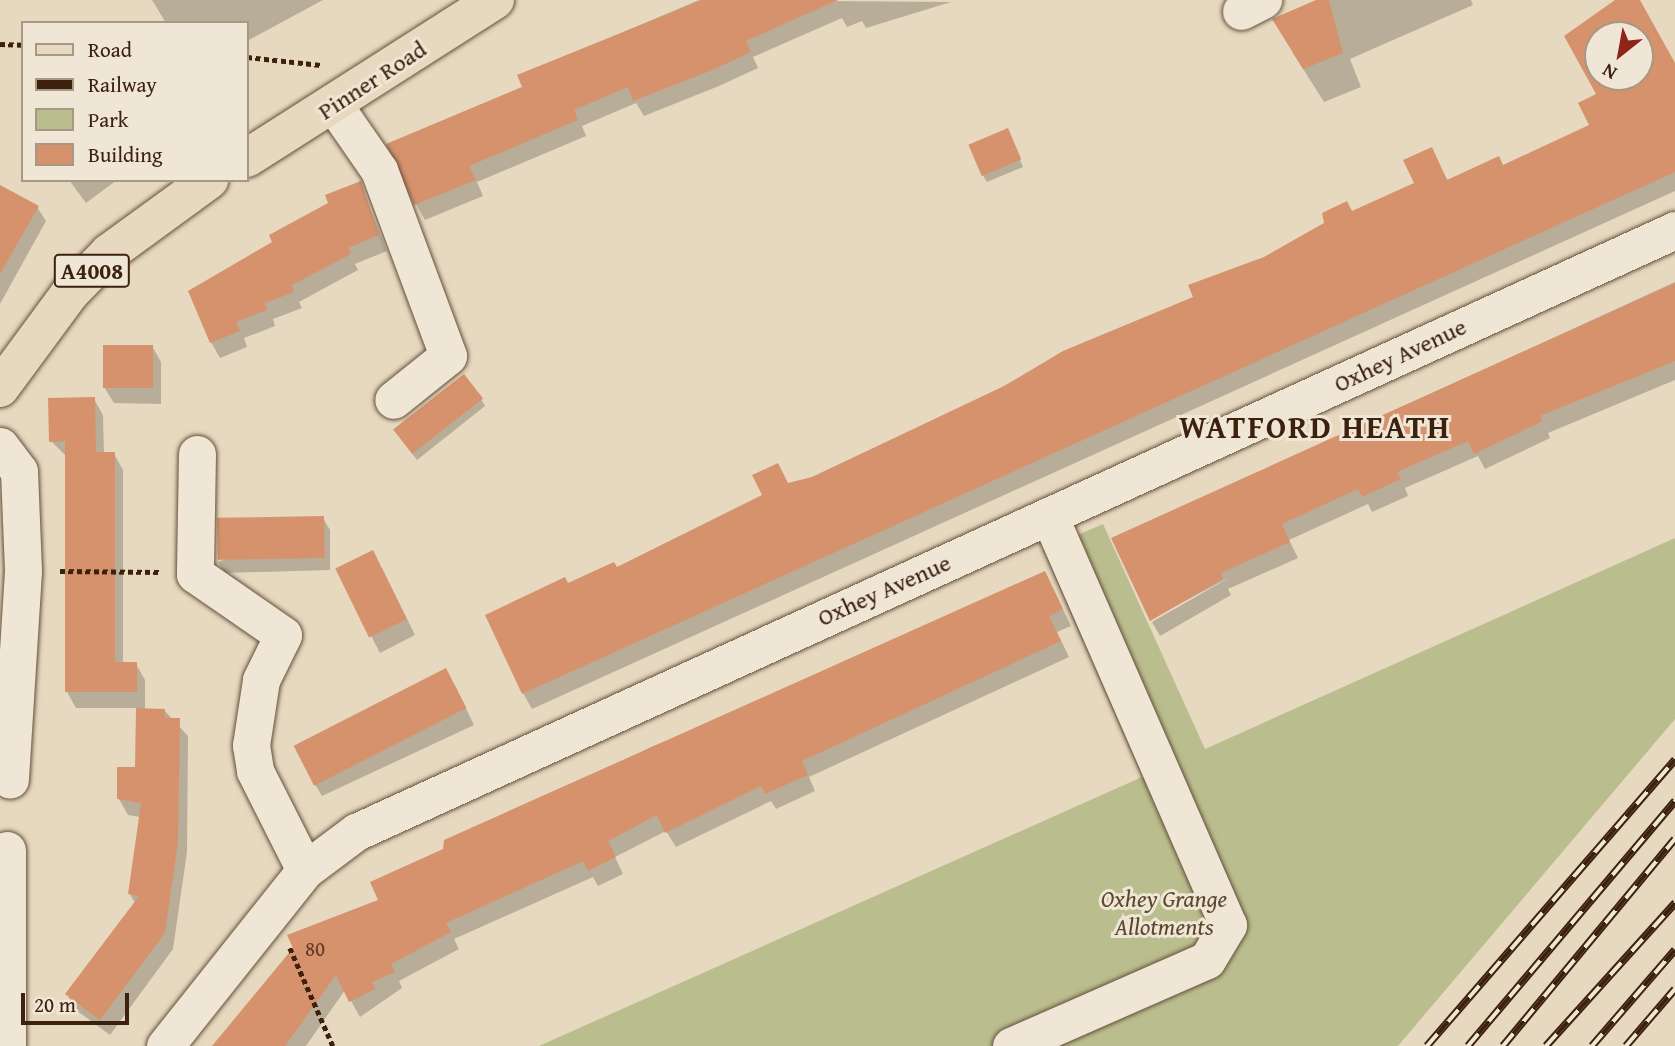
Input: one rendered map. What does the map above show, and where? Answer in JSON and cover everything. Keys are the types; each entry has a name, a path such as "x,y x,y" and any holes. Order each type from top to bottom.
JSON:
{"main road":[{"name":"Pinner Road","path":"248,157 495,0"},
{"name":"A4008","path":"0,388 70,293 108,253 206,182"}],"street":[{"path":"344,98 379,170 447,356 393,400"},
{"name":"Oxhey Avenue","path":"165,1046 272,908 305,870 356,832 1675,230"},
{"path":"0,446 19,471 23,570 10,780"},
{"path":"197,454 195,574 283,635 261,680 251,745 255,771 305,870"},
{"path":"1011,1046 1207,960 1228,925 1049,515"},
{"path":"7,849 7,1046"}],"path":[{"path":"0,44 21,45"},
{"path":"248,57 335,67 344,98"},
{"path":"23,570 195,574"},
{"path":"272,908 333,1046"}],"green space":[{"name":"Oxhey Grange Allotments","path":"1103,524 1205,749 1675,538 1675,719 1398,1046 539,1046 1142,777 1043,550"}],"building":[{"path":"702,0 838,0 746,41 751,52 710,71 633,101 628,87 574,110 578,120 469,166 476,180 414,205 386,144 522,87 517,75"},
{"path":"1316,0 1329,0 1343,53 1303,69 1272,19"},
{"path":"1615,0 1640,0 1652,21 1585,21"},
{"path":"1584,22 1584,72 1564,36"},
{"path":"1654,25 1675,63 1675,172 522,694 485,615 565,577 568,583 614,562 617,567 762,495 752,475 778,463 788,483 812,477 1004,386 1063,351 1193,297 1188,285 1264,257 1324,223 1322,213 1347,201 1352,211 1414,183 1403,160 1432,147 1447,180 1499,156 1503,165 1589,125 1578,103 1596,94 1594,91 1654,91"},
{"path":"1008,128 1021,159 982,176 968,145"},
{"path":"361,181 379,235 348,248 351,254 292,285 294,292 265,303 267,310 236,322 240,331 210,343 188,291 272,242 269,235 328,203 325,195"},
{"path":"0,185 39,206 0,274"},
{"path":"1675,283 1675,361 1540,416 1543,421 1474,454 1468,441 1397,472 1401,479 1362,497 1358,489 1282,524 1290,542 1221,573 1223,579 1150,621 1111,538"},
{"path":"103,345 153,345 153,388 103,388"},
{"path":"464,374 483,398 412,454 393,429"},
{"path":"95,397 96,452 115,452 115,662 137,662 137,692 65,692 65,441 49,442 48,398"},
{"path":"324,516 325,558 218,560 217,518"},
{"path":"373,550 407,619 369,638 335,568"},
{"path":"1045,571 1063,609 1049,616 1061,641 802,761 808,775 765,794 761,786 665,833 657,815 608,841 616,857 588,871 583,861 446,923 451,932 391,964 395,972 372,982 375,989 349,1002 336,975 285,1046 212,1046 293,948 287,935 378,900 370,882 443,849 444,840"},
{"path":"446,668 466,708 314,786 294,746"},
{"path":"136,708 165,709 165,718 180,718 178,843 165,933 100,1020 65,994 139,896 128,894 141,803 117,799 117,767 135,767"}],"railway":[{"path":"1427,1046 1675,760"},
{"path":"1468,1046 1675,801"},
{"path":"1503,1046 1675,839"},
{"path":"1546,1046 1675,903"},
{"path":"1592,1046 1675,950"},
{"path":"1626,1046 1675,989"}],"district":[{"name":"WATFORD HEATH","path":"1315,427"}]}
